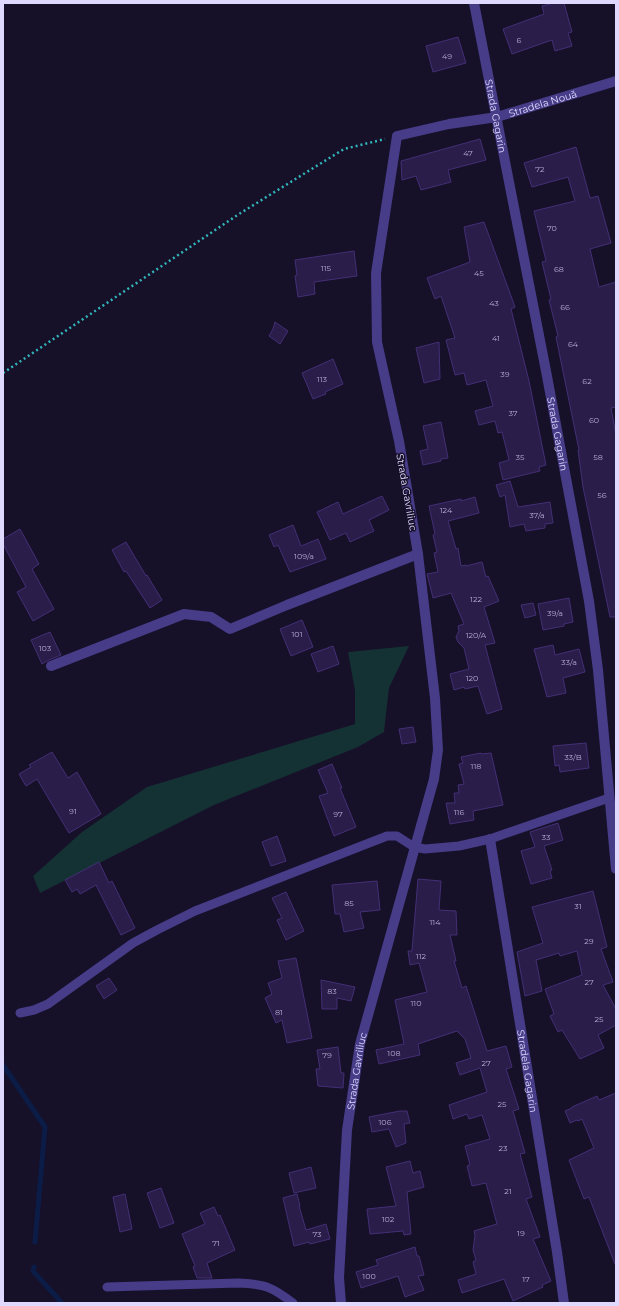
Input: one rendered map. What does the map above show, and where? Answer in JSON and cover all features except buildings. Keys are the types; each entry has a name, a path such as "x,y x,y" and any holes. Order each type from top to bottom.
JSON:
{"street":[{"name":"Strada Gagarin","path":"474,3 546,371 589,602 598,670 616,869"},
{"name":"Stradela Nouă","path":"397,136 449,124 497,117 616,81"},
{"name":"Strada Gavriliuc","path":"341,1303 339,1278 346,1130 360,1044 414,846 434,779 438,750 435,698 418,554 399,441 378,342 376,273 397,136"},
{"path":"51,666 184,614 211,616 230,629 418,554"},
{"name":"Stradela Gagarin","path":"490,839 564,1303"}],"lane":[{"path":"20,1013 34,1010 48,1004 132,943 195,911 387,836 397,836 414,846 425,849 459,846 490,839 609,798"},
{"path":"107,1287 142,1285 203,1285 238,1282 257,1284 276,1290 293,1303"}],"path":[{"path":"3,373 240,214 344,149 397,136"}],"green space":[{"path":"409,646 389,688 384,732 358,747 214,805 40,893 33,876 82,832 147,787 355,724 355,691 348,652"}],"waterway":[{"path":"3,1065 45,1127 35,1242"},
{"path":"34,1267 33,1271 62,1303"}]}
